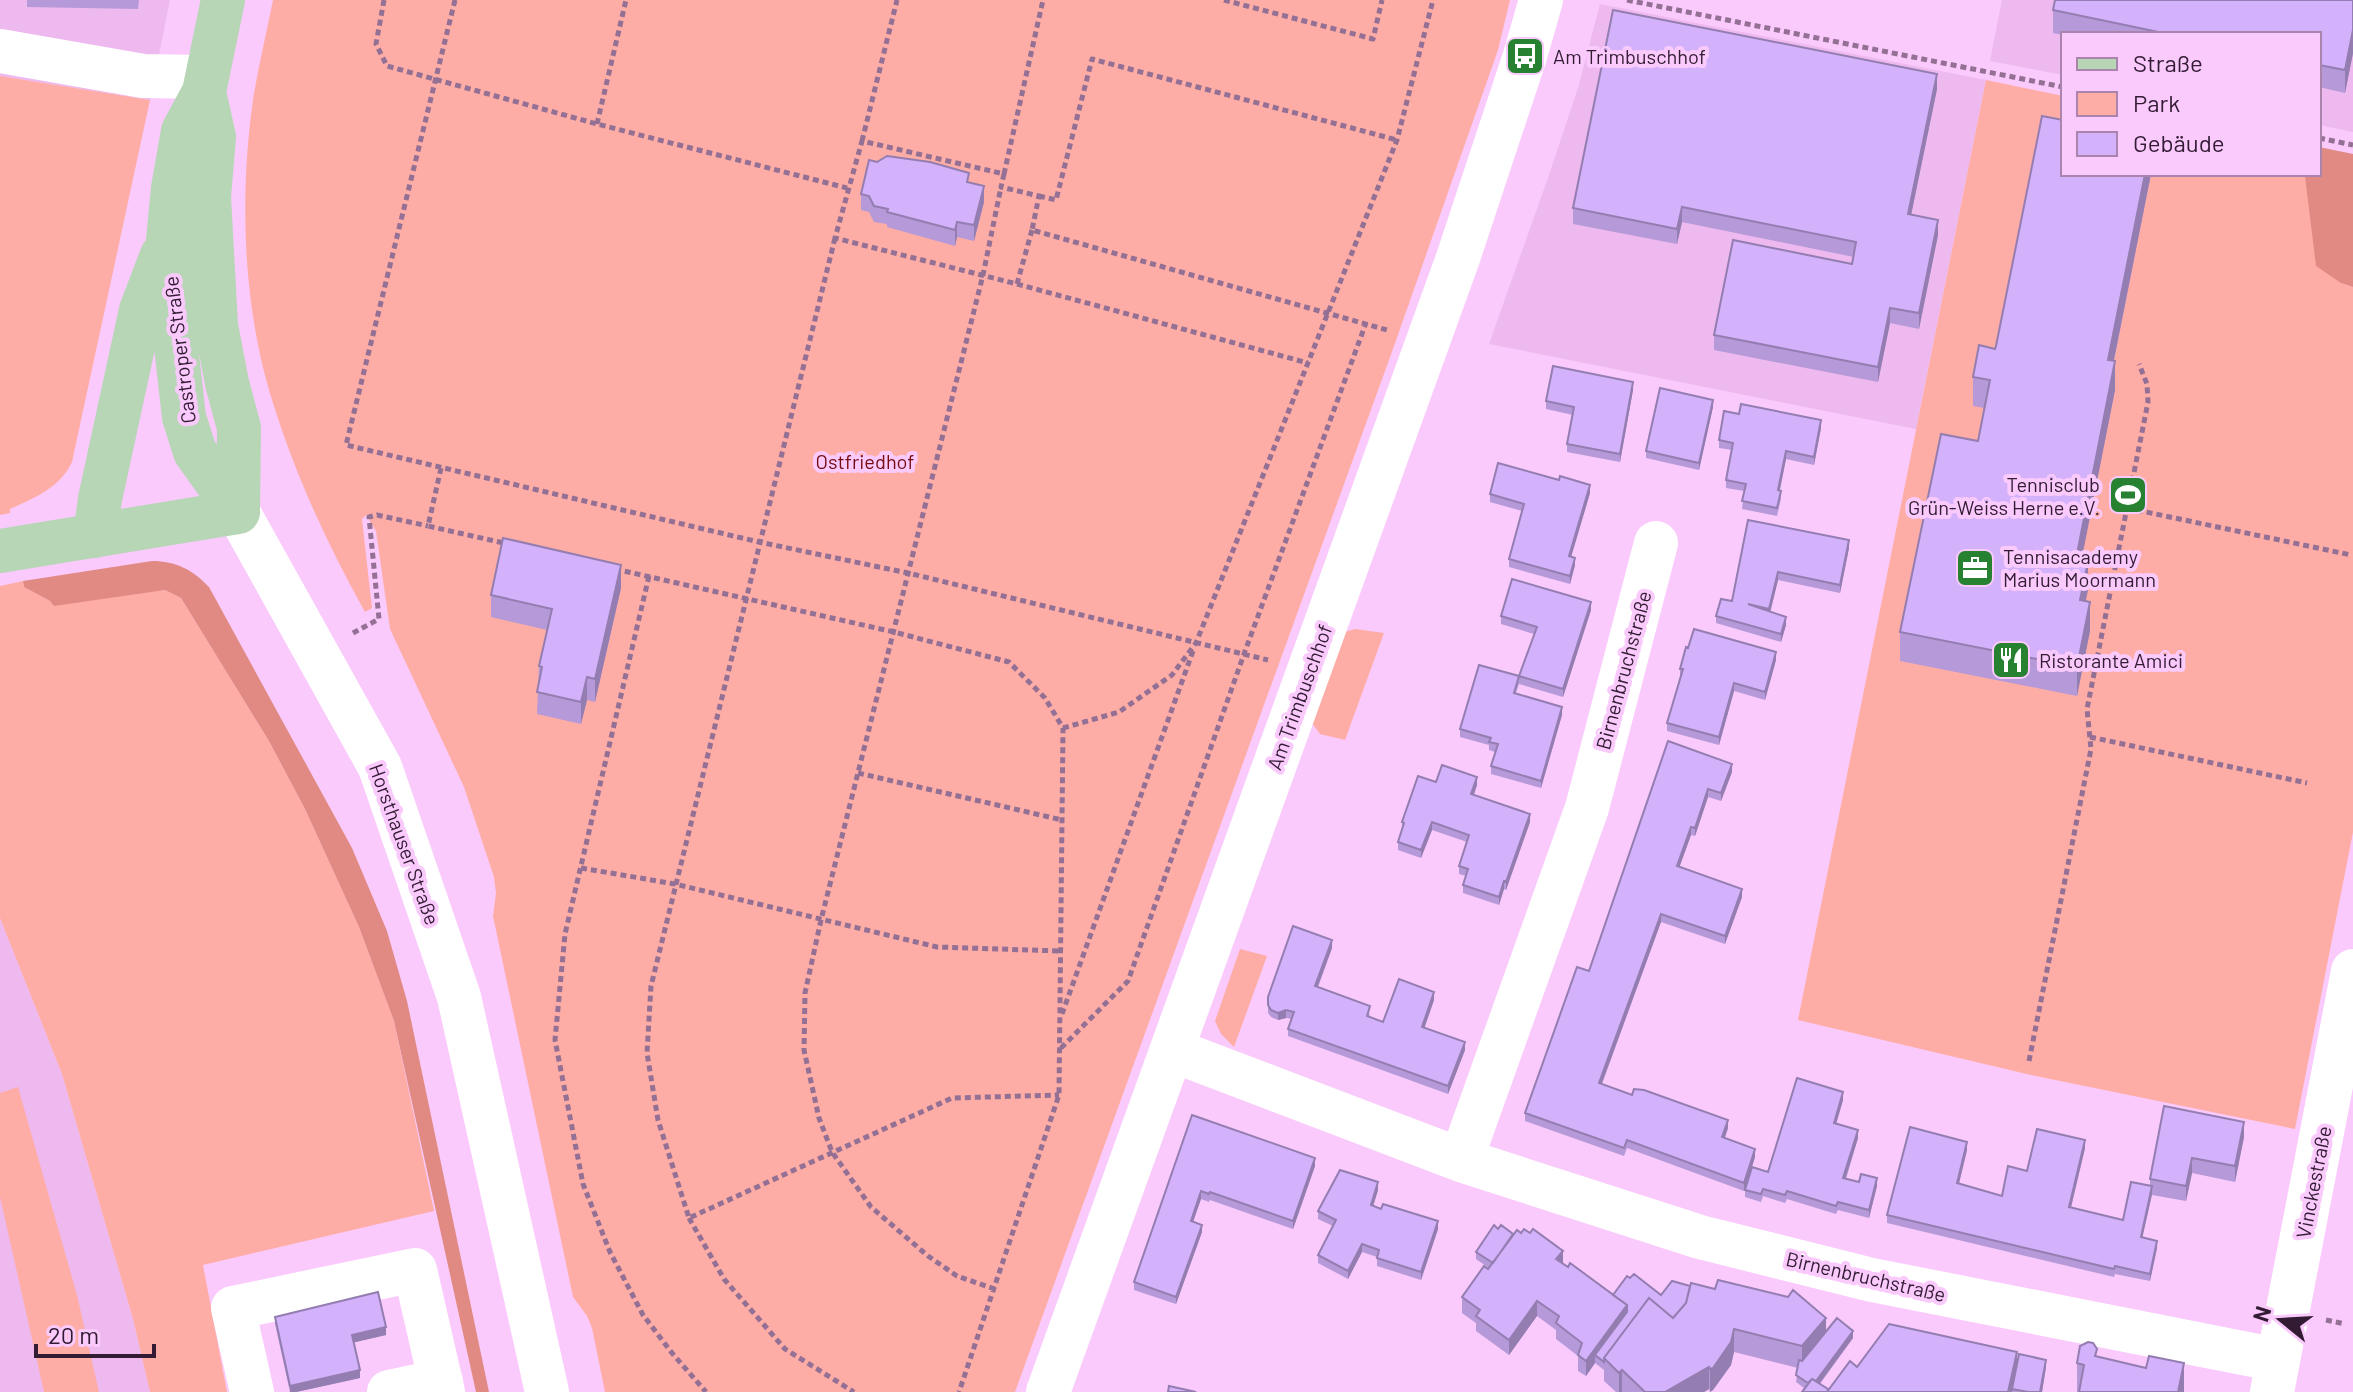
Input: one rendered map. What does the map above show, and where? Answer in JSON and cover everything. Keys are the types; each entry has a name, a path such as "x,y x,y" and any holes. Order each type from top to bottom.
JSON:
{"main road":[{"name":"Castroper Straße","path":"223,0 205,85 183,131 168,240 172,311 184,417 195,452 238,512"},
{"name":"Castroper Straße","path":"205,85 214,137 209,197 216,325 239,428 238,512"},
{"path":"95,536 100,499 141,310 168,240"},
{"path":"0,551 238,512"}],"street":[{"name":"Am Trimbuschhof","path":"1048,1392 1469,226 1541,0"},
{"path":"0,51 205,85"},
{"name":"Horsthauser Straße","path":"238,512 380,767 459,997 547,1392"},
{"name":"Birnenbruchstraße","path":"1461,1160 1587,808 1656,543"},
{"name":"Vinckestraße","path":"2275,1376 2353,971"},
{"name":"Birnenbruchstraße","path":"1172,1050 1461,1160 1700,1237 2275,1376"},
{"path":"252,1392 233,1308 415,1270 442,1386 389,1392"}],"path":[{"path":"384,0 376,44 387,66 847,188"},
{"path":"455,0 346,445 759,542 908,573 1308,671"},
{"path":"597,124 626,0"},
{"path":"854,1392 785,1349 724,1279 689,1218 658,1120 647,1053 651,986 675,884 847,188 862,141 897,0"},
{"path":"995,1289 957,1276 928,1256 871,1207 832,1152 819,1118 804,1050 805,993 983,275 1043,0"},
{"path":"1224,0 1373,39 1382,0"},
{"path":"1060,1021 1196,643 1397,140 1432,0"},
{"path":"1627,0 2061,87"},
{"path":"1001,187 1056,200 1092,59 1397,140"},
{"path":"2321,138 2353,145"},
{"path":"862,141 1004,174"},
{"path":"1017,284 1039,196"},
{"path":"1032,230 1426,341"},
{"path":"835,238 1308,363"},
{"path":"1060,1049 1128,981 1366,323"},
{"path":"2029,1061 2091,749 2087,709 2148,402 2147,384 2139,364"},
{"path":"428,526 441,468"},
{"path":"2127,508 2351,555"},
{"path":"379,619 369,517 377,515 516,546"},
{"path":"604,566 894,632 1009,662 1045,698 1063,728 1059,1095 959,1392"},
{"path":"649,576 565,934 555,1040 583,1184 610,1252 643,1315 706,1392"},
{"path":"1063,728 1119,712 1172,675 1196,643"},
{"path":"2090,737 2307,783"},
{"path":"858,773 1062,820"},
{"path":"581,868 675,884 937,947 1060,951"},
{"path":"689,1218 952,1098 1059,1095"}],"shaded area":[{"path":"0,0 170,0 150,100 0,76"},
{"path":"2002,0 2353,0 2353,132 2321,125 2321,32 2061,32 2061,75 1990,61"},
{"path":"1600,4 1986,80 1916,429 1489,344 1578,88"},
{"path":"2321,147 2353,154 2353,287 2341,283 2316,266 2305,176 2321,176"},
{"path":"152,561 184,568 209,587 352,848 387,931 407,1001 489,1392 476,1392 394,1021 359,927 305,809 269,741 181,598 165,590 54,606 24,587 23,581"},
{"path":"0,918 62,1074 133,1319 150,1392 0,1392"}],"green space":[{"name":"Ostfriedhof","path":"273,0 1510,0 1498,50 1393,349 1015,1392 605,1392 592,1328 573,1297 493,916 496,893 494,877 464,787 390,629 376,531 366,515 362,519 372,608 365,612 299,476 260,356 246,249 246,177 254,94"},
{"path":"0,76 150,100 72,462 53,485 10,509 10,513 0,515"},
{"name":"Tennisclub Grün-Weiss Herne e.V.","path":"1986,80 2061,96 2061,176 2307,176 2341,283 2353,287 2353,832 2295,1129 2031,1075 1798,1020"},
{"path":"23,581 24,587 50,601 165,590 181,598 269,741 305,809 359,927 394,1021 434,1211 203,1265 227,1392 150,1392 133,1319 62,1074 0,918 0,586"},
{"path":"1355,629 1384,633 1345,740 1320,734 1312,723 1345,632"},
{"path":"1240,949 1267,956 1234,1047 1221,1034 1215,1021"},
{"path":"18,1087 77,1295 99,1392 44,1392 0,1197 0,1093"}],"building":[{"path":"2055,0 2353,0 2353,30 2345,70 2321,65 2321,32 2158,32 2053,10"},
{"path":"1613,10 1937,74 1908,214 1938,220 1919,313 1890,308 1878,367 1714,335 1733,240 1852,264 1856,242 1682,207 1677,229 1573,208"},
{"path":"2042,116 2061,120 2061,176 2145,176 2108,360 2115,361 2076,559 2088,562 2080,600 2090,602 2077,667 1900,632 1941,434 1978,441 1990,380 1973,377 1979,345 1995,349"},
{"path":"887,156 930,162 969,173 967,182 984,186 974,225 957,222 955,230 874,206 869,196 861,194 869,160 877,162"},
{"path":"1553,366 1633,382 1620,454 1567,444 1574,407 1546,401"},
{"path":"1660,388 1713,400 1699,463 1646,451"},
{"path":"1741,404 1821,420 1814,457 1786,451 1777,508 1742,501 1746,484 1726,480 1733,443 1719,440 1724,411 1739,414"},
{"path":"1498,463 1590,485 1569,556 1575,558 1570,576 1509,559 1524,504 1490,494"},
{"path":"1748,520 1849,540 1840,585 1778,572 1769,609 1748,604 1786,617 1781,634 1716,616 1721,599 1732,601"},
{"path":"503,538 621,565 595,679 587,677 581,702 537,692 542,667 539,666 552,609 491,595"},
{"path":"1512,579 1591,602 1563,689 1519,676 1537,627 1501,616"},
{"path":"1694,629 1776,652 1765,692 1734,683 1719,737 1667,723 1683,669 1680,669 1686,647"},
{"path":"1479,665 1519,676 1514,693 1562,707 1541,781 1491,766 1498,744 1489,742 1491,738 1460,729"},
{"path":"1668,741 1732,764 1721,793 1708,789 1695,828 1691,827 1677,866 1742,889 1725,936 1661,914 1599,1083 1632,1095 1634,1089 1644,1090 1728,1120 1722,1137 1755,1149 1744,1183 1627,1140 1624,1148 1525,1113 1577,967 1589,971"},
{"path":"1442,765 1477,777 1471,794 1530,814 1499,897 1463,885 1468,869 1459,866 1469,835 1432,822 1421,850 1398,842 1418,776 1436,782"},
{"path":"1293,926 1332,940 1315,986 1370,1006 1367,1016 1383,1022 1399,979 1434,992 1422,1027 1465,1042 1448,1086 1288,1029 1294,1012 1271,1010 1268,997"},
{"path":"1797,1078 1843,1092 1834,1123 1858,1130 1843,1178 1859,1182 1861,1174 1877,1178 1869,1210 1838,1202 1836,1206 1787,1191 1785,1195 1763,1189 1761,1194 1745,1190 1752,1167 1768,1172"},
{"path":"2164,1106 2244,1122 2235,1166 2192,1158 2186,1186 2150,1179"},
{"path":"1192,1115 1315,1158 1293,1221 1201,1191 1191,1221 1202,1225 1176,1297 1134,1282"},
{"path":"1910,1127 1967,1142 1957,1183 2002,1196 2008,1166 2027,1171 2037,1129 2085,1140 2069,1207 2123,1220 2131,1182 2152,1186 2141,1237 2157,1241 2150,1274 2115,1266 2114,1269 1887,1215"},
{"path":"1340,1170 1378,1182 1371,1205 1381,1209 1383,1204 1438,1221 1421,1272 1377,1258 1379,1250 1362,1244 1348,1271 1318,1255 1336,1220 1318,1211"},
{"path":"1494,1225 1498,1229 1501,1225 1513,1234 1493,1263 1476,1252"},
{"path":"1524,1229 1530,1233 1533,1229 1563,1251 1556,1259 1568,1267 1570,1263 1627,1305 1586,1361 1578,1355 1582,1343 1556,1323 1559,1316 1537,1301 1509,1340 1476,1316 1480,1310 1462,1297 1484,1266 1488,1269 1517,1230 1521,1233"},
{"path":"1634,1274 1661,1295 1672,1281 1690,1286 1686,1303 1673,1318 1649,1298 1604,1362 1595,1355 1627,1312 1627,1305 1613,1295 1627,1276 1630,1278"},
{"path":"1718,1280 1788,1297 1793,1290 1826,1318 1802,1346 1734,1329 1731,1342 1713,1368 1709,1367 1665,1392 1645,1392 1604,1358 1649,1298 1673,1318 1686,1303 1691,1283 1715,1289"},
{"path":"378,1292 386,1327 352,1335 360,1370 290,1386 275,1317"},
{"path":"1837,1318 1853,1331 1816,1381 1812,1379 1808,1383 1796,1375 1799,1360 1802,1361"},
{"path":"1889,1324 2017,1352 2008,1392 1827,1392 1850,1361 1857,1367"},
{"path":"2088,1342 2097,1349 2095,1356 2146,1368 2149,1356 2184,1363 2178,1392 2079,1392 2084,1365 2077,1363 2080,1346"},
{"path":"2019,1354 2046,1360 2040,1392 2012,1389"},
{"path":"1812,1379 1828,1389 1827,1392 1802,1392"},
{"path":"1169,1386 1196,1392 1168,1392"}],"place":[{"name":"Am Trimbuschhof","path":"1525,56"},
{"name":"Tennisclub Grün-Weiss Herne e.V.","path":"2128,495"},
{"name":"Tennisacademy Marius Moormann","path":"1975,568"},
{"name":"Ristorante Amici","path":"2011,660"}]}
